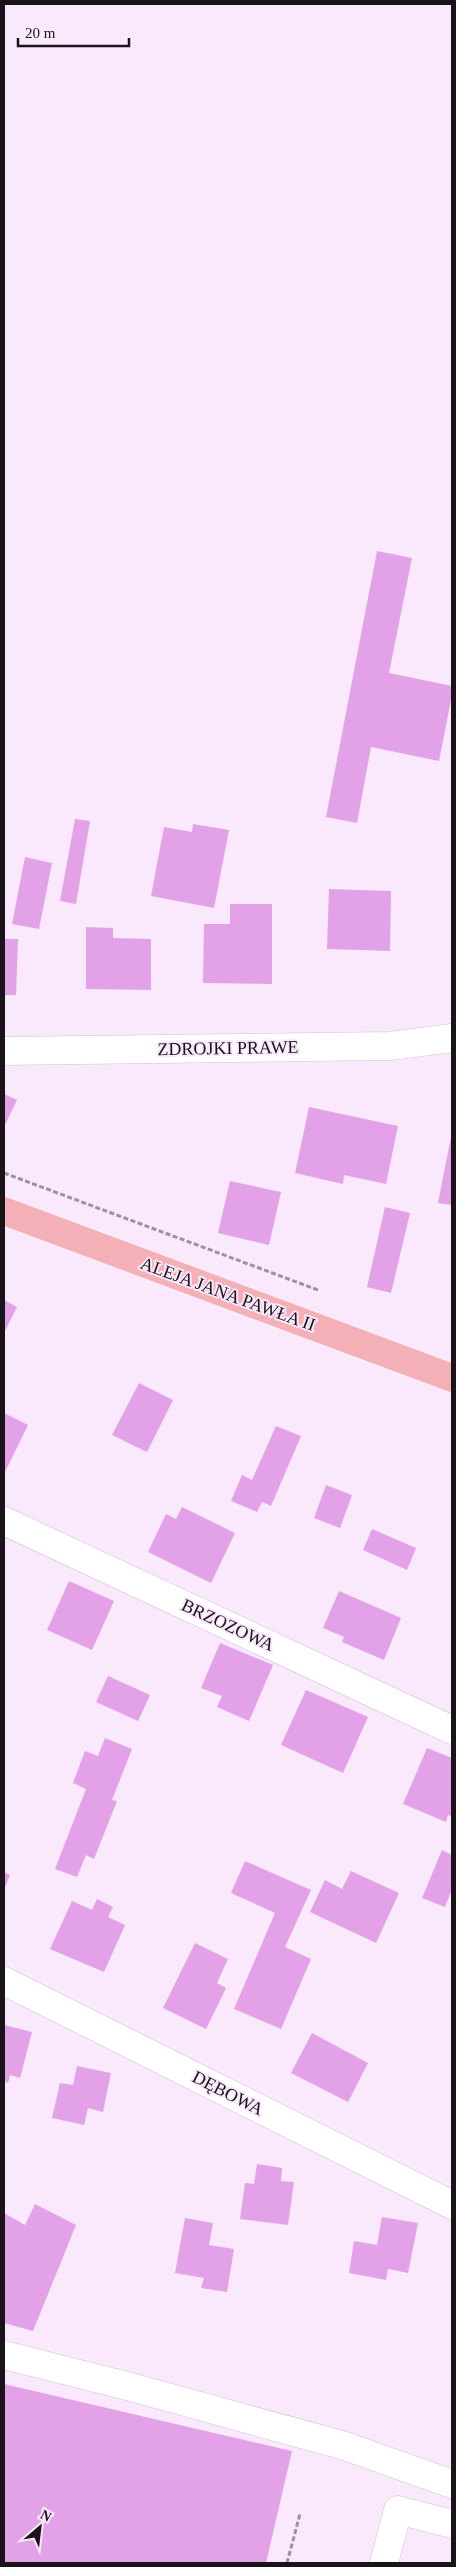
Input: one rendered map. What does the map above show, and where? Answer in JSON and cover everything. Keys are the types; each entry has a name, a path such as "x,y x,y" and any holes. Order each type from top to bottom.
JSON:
{"main road":[{"name":"ALEJA JANA PAWŁA II","path":"4,1211 452,1378"}],"street":[{"name":"ZDROJKI PRAWE","path":"4,1051 390,1046 452,1038"},
{"name":"BRZOZOWA","path":"4,1522 452,1730"},
{"name":"DĘBOWA","path":"4,1981 452,2205"},
{"path":"4,2355 131,2387 345,2446 452,2484"},
{"path":"384,2563 398,2510 452,2524"}],"path":[{"path":"287,2563 300,2514"}],"building":[{"path":"377,551 412,558 389,673 452,686 452,695 439,761 371,747 357,823 326,817"},
{"path":"75,819 90,821 76,904 60,901"},
{"path":"193,824 229,830 214,908 151,896 164,827 192,832"},
{"path":"25,857 52,863 39,929 12,924"},
{"path":"329,889 391,891 390,951 327,949"},
{"path":"230,904 272,904 272,984 203,983 204,924 230,924"},
{"path":"86,927 113,928 113,938 151,939 151,990 86,989"},
{"path":"4,939 18,939 16,995 4,995"},
{"path":"4,1094 17,1100 4,1127"},
{"path":"309,1107 398,1126 386,1184 344,1175 343,1184 295,1173"},
{"path":"452,1137 452,1205 438,1203"},
{"path":"230,1181 281,1192 269,1245 218,1233"},
{"path":"385,1207 410,1213 391,1293 367,1287"},
{"path":"4,1300 17,1307 4,1333"},
{"path":"139,1383 173,1400 147,1452 112,1435"},
{"path":"4,1413 28,1425 4,1474"},
{"path":"276,1426 301,1436 271,1506 262,1502 257,1512 231,1501 242,1475 252,1480"},
{"path":"326,1485 352,1495 340,1528 314,1518"},
{"path":"182,1507 235,1533 211,1583 148,1552 166,1514 176,1519"},
{"path":"372,1529 416,1548 407,1570 363,1550"},
{"path":"69,1581 114,1601 92,1650 47,1630"},
{"path":"339,1591 401,1618 384,1660 342,1642 344,1637 323,1628"},
{"path":"220,1643 273,1665 249,1721 217,1707 222,1696 201,1688"},
{"path":"108,1676 150,1695 138,1721 96,1702"},
{"path":"306,1690 368,1717 343,1773 281,1745"},
{"path":"105,1738 132,1749 112,1800 117,1801 94,1859 86,1855 77,1877 55,1869 86,1789 73,1783 85,1751 98,1756"},
{"path":"427,1748 452,1758 452,1816 448,1815 446,1822 403,1804"},
{"path":"442,1850 452,1855 452,1889 445,1907 422,1898"},
{"path":"245,1861 311,1890 285,1947 311,1959 281,2029 234,2009 275,1913 231,1893"},
{"path":"351,1871 399,1893 376,1943 310,1912 325,1880 342,1889"},
{"path":"4,1872 10,1875 4,1890"},
{"path":"97,1899 113,1907 108,1917 125,1925 104,1972 50,1949 72,1901 92,1910"},
{"path":"195,1943 228,1959 217,1983 226,1988 206,2029 163,2008"},
{"path":"4,2025 32,2032 20,2078 10,2075 8,2083 4,2081"},
{"path":"312,2033 368,2063 348,2102 291,2073"},
{"path":"77,2066 111,2073 103,2112 88,2108 84,2125 52,2118 60,2083 73,2085"},
{"path":"257,2164 282,2168 281,2181 294,2182 288,2225 240,2219 245,2183 254,2184"},
{"path":"35,2204 76,2225 33,2331 4,2323 4,2213 25,2225"},
{"path":"382,2217 418,2223 408,2273 388,2269 386,2280 349,2273 354,2241 377,2245"},
{"path":"185,2218 213,2223 209,2245 234,2249 227,2292 201,2288 204,2278 175,2273"},
{"path":"4,2384 292,2451 266,2563 4,2563"}]}
